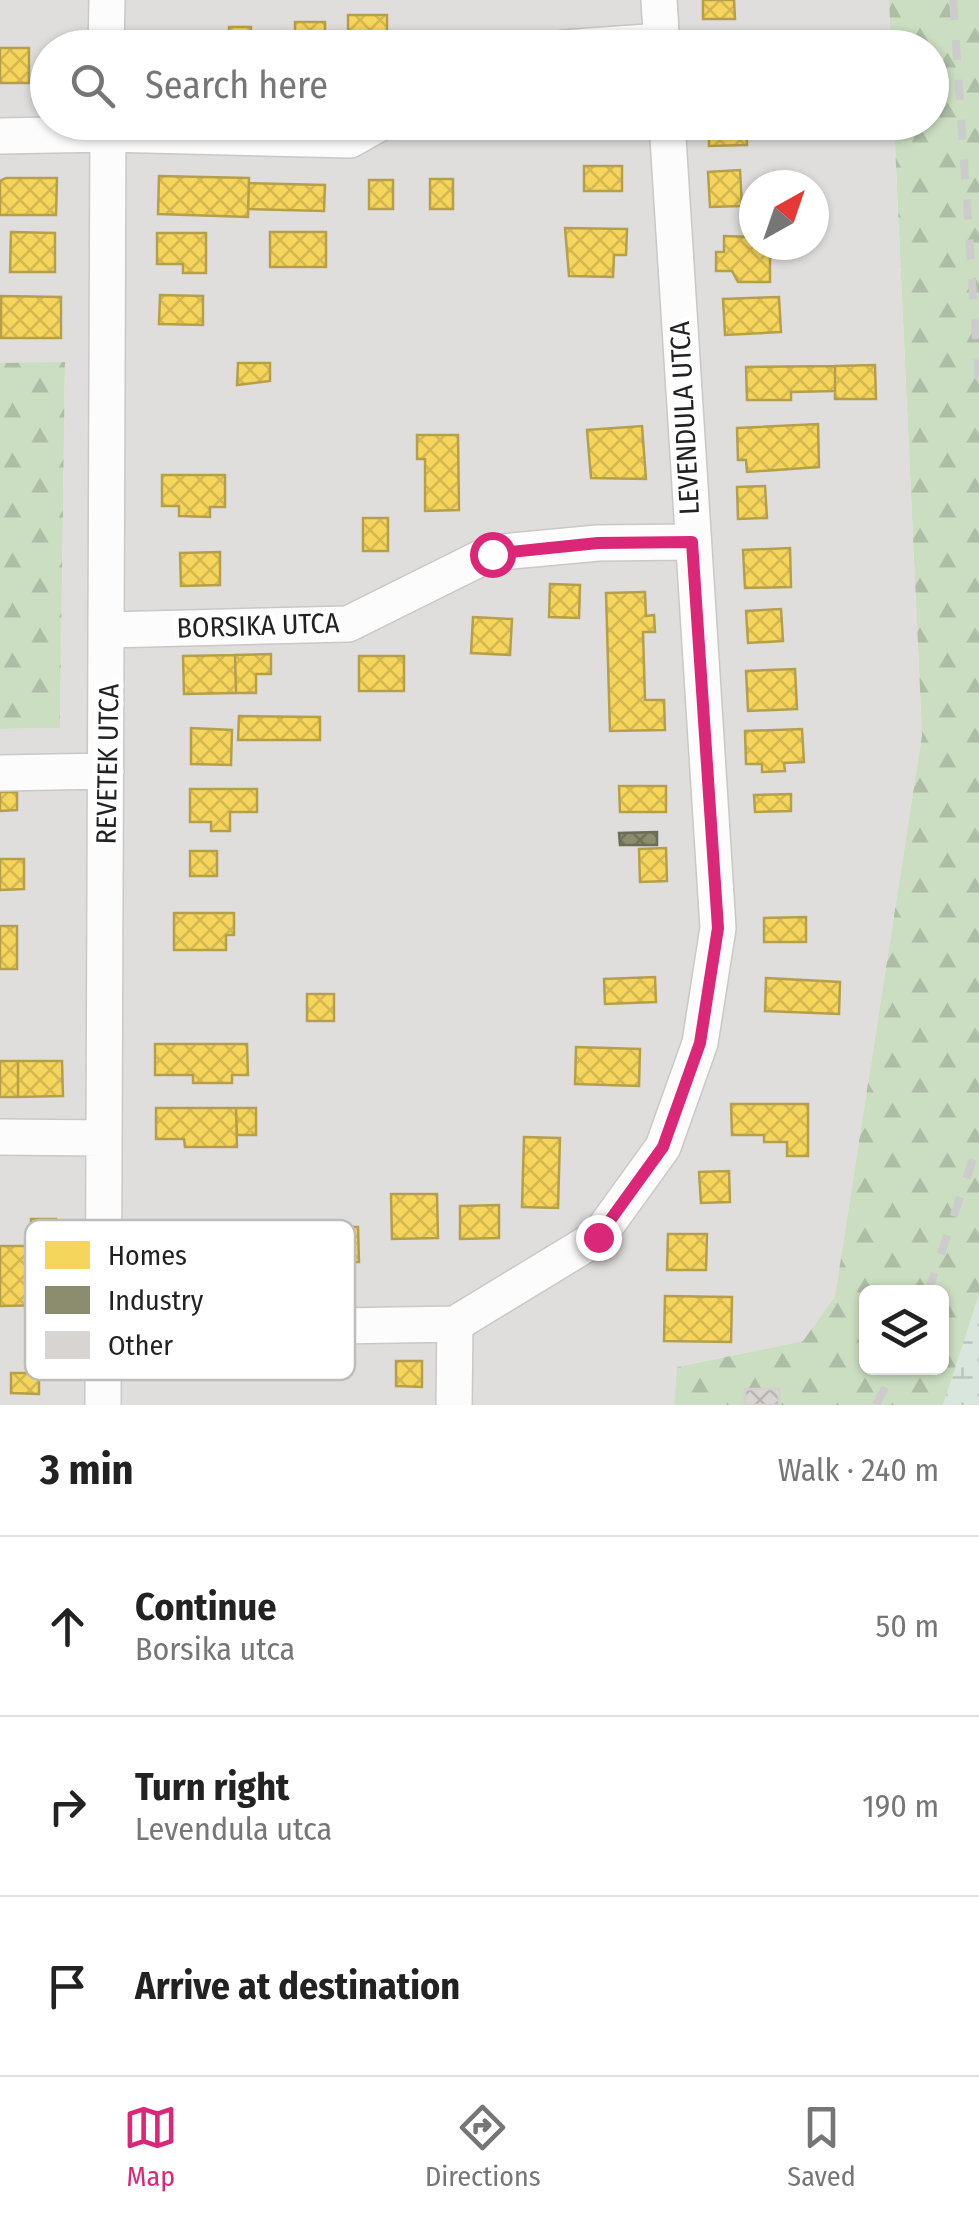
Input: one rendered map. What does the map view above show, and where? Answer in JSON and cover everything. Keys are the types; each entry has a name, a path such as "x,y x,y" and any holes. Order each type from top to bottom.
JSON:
{"street":[{"path":"106,30 107,0"},
{"path":"658,0 661,30"},
{"path":"0,136 30,134"},
{"name":"REVETEK UTCA","path":"105,1220 108,140"},
{"name":"LEVENDULA UTCA","path":"455,1324 598,1237 663,1147 700,1043 718,928 667,140"},
{"name":"BORSIKA UTCA","path":"108,630 348,624 492,554 598,543 692,542"},
{"path":"0,773 106,771"},
{"path":"0,1137 104,1138"},
{"path":"355,1326 455,1324 454,1405"},
{"name":"REVETEK UTCA","path":"103,1405 104,1380"}],"shaded area":[{"path":"0,0 889,0 890,30 30,30 30,140 895,140 922,735 835,1296 803,1341 677,1367 674,1405 0,1405 0,729 60,728 65,363 0,363"}],"green space":[{"path":"889,0 979,0 979,1405 674,1405 677,1367 803,1341 835,1296 922,735 895,140 949,140 949,30 890,30"},
{"path":"65,362 60,728 0,729 0,363"},
{"path":"979,1294 979,1405 943,1405"}],"building: Homes":[{"path":"703,0 734,0 735,19 703,19"},
{"path":"348,15 387,15 387,30 348,30"},
{"path":"295,22 325,22 325,30 295,30"},
{"path":"229,27 251,27 251,30"},
{"path":"0,48 29,48 29,83 0,83"},
{"path":"709,140 747,140 747,145 709,146"},
{"path":"584,166 622,166 622,191 584,191"},
{"path":"739,170 739,206 710,207 708,172"},
{"path":"159,176 249,178 248,217 158,214"},
{"path":"57,178 56,215 0,215 0,181"},
{"path":"430,179 453,179 453,209 430,209"},
{"path":"369,180 393,180 393,209 369,209"},
{"path":"249,183 325,185 324,211 248,209"},
{"path":"565,228 627,229 626,255 614,255 613,277 569,276"},
{"path":"11,232 55,233 55,272 10,272"},
{"path":"270,232 326,232 326,267 270,267"},
{"path":"157,233 206,233 206,273 183,273 183,264 157,264"},
{"path":"724,236 739,236 739,260 770,260 770,282 738,282 732,271 716,271 716,252 724,252"},
{"path":"160,295 203,296 203,325 159,324"},
{"path":"1,296 61,297 61,338 1,338"},
{"path":"779,297 781,332 725,335 723,299"},
{"path":"238,363 270,363 270,381 237,385"},
{"path":"875,365 876,399 835,399 835,366"},
{"path":"835,366 835,391 791,392 791,400 747,400 746,367"},
{"path":"818,424 819,467 747,472 746,460 738,460 737,428"},
{"path":"642,426 646,479 591,478 587,430"},
{"path":"417,435 458,435 459,510 425,511 425,459 417,459"},
{"path":"162,475 225,475 225,507 210,507 210,517 179,516 179,506 162,506"},
{"path":"765,486 767,518 738,519 737,487"},
{"path":"363,518 388,518 388,551 363,551"},
{"path":"790,548 791,587 745,588 743,550"},
{"path":"220,552 220,585 181,586 180,553"},
{"path":"550,584 580,585 579,618 549,617"},
{"path":"645,592 646,616 654,615 655,632 643,632 645,700 664,700 665,730 610,731 606,593"},
{"path":"781,609 783,641 748,643 746,611"},
{"path":"473,617 512,619 510,655 471,653"},
{"path":"271,654 271,674 256,674 256,693 236,693 235,655"},
{"path":"235,655 236,693 184,694 183,656"},
{"path":"359,656 404,656 404,691 359,691"},
{"path":"795,669 797,709 748,711 746,671"},
{"path":"239,716 320,717 320,740 238,740"},
{"path":"191,728 232,730 231,765 191,764"},
{"path":"802,729 804,762 784,763 785,771 762,772 762,764 746,764 745,731"},
{"path":"619,786 666,786 666,812 620,812"},
{"path":"190,789 257,789 257,812 230,812 230,831 211,831 211,822 190,822"},
{"path":"0,792 17,792 17,810 0,811"},
{"path":"791,794 791,811 755,812 754,795"},
{"path":"666,848 667,881 640,882 639,849"},
{"path":"190,851 217,851 217,876 190,876"},
{"path":"0,859 24,859 24,889 0,890"},
{"path":"174,913 234,913 234,935 226,935 226,950 174,950"},
{"path":"806,917 806,942 764,942 764,918"},
{"path":"0,926 17,926 17,969 0,969"},
{"path":"655,977 656,1002 605,1004 604,979"},
{"path":"766,978 840,982 839,1014 765,1011"},
{"path":"307,994 334,994 334,1021 307,1021"},
{"path":"155,1044 247,1044 248,1075 232,1075 232,1083 193,1083 193,1075 155,1075"},
{"path":"576,1047 640,1049 639,1086 575,1084"},
{"path":"0,1061 18,1061 18,1097 0,1097"},
{"path":"18,1061 62,1061 63,1096 18,1097"},
{"path":"731,1104 808,1104 808,1156 787,1156 787,1142 764,1142 764,1135 732,1135"},
{"path":"156,1108 236,1108 237,1147 185,1147 184,1139 156,1139"},
{"path":"236,1108 256,1108 256,1135 237,1135"},
{"path":"524,1137 560,1138 558,1208 522,1207"},
{"path":"729,1171 730,1202 701,1203 699,1172"},
{"path":"391,1194 437,1194 438,1238 392,1239"},
{"path":"499,1205 499,1238 460,1239 460,1206"},
{"path":"355,1227 358,1227 359,1262 355,1262"},
{"path":"668,1234 707,1234 706,1270 667,1270"},
{"path":"0,1246 25,1246 25,1306 0,1306"},
{"path":"665,1296 732,1297 731,1342 664,1341"},
{"path":"396,1361 422,1361 422,1387 396,1386"},
{"path":"11,1373 25,1373 25,1380 39,1380 39,1394 11,1393"}],"building: Industry":[{"path":"657,832 657,845 620,845 619,833"}],"building: Other":[{"path":"745,1389 779,1389 779,1405 745,1405"}],"railway":[{"path":"953,0 979,381"},
{"path":"930,1285 979,1141"},
{"path":"876,1405 891,1375"}],"route":[{"path":"492,554 598,543 692,542 718,928 700,1043 663,1147 598,1237"}]}
